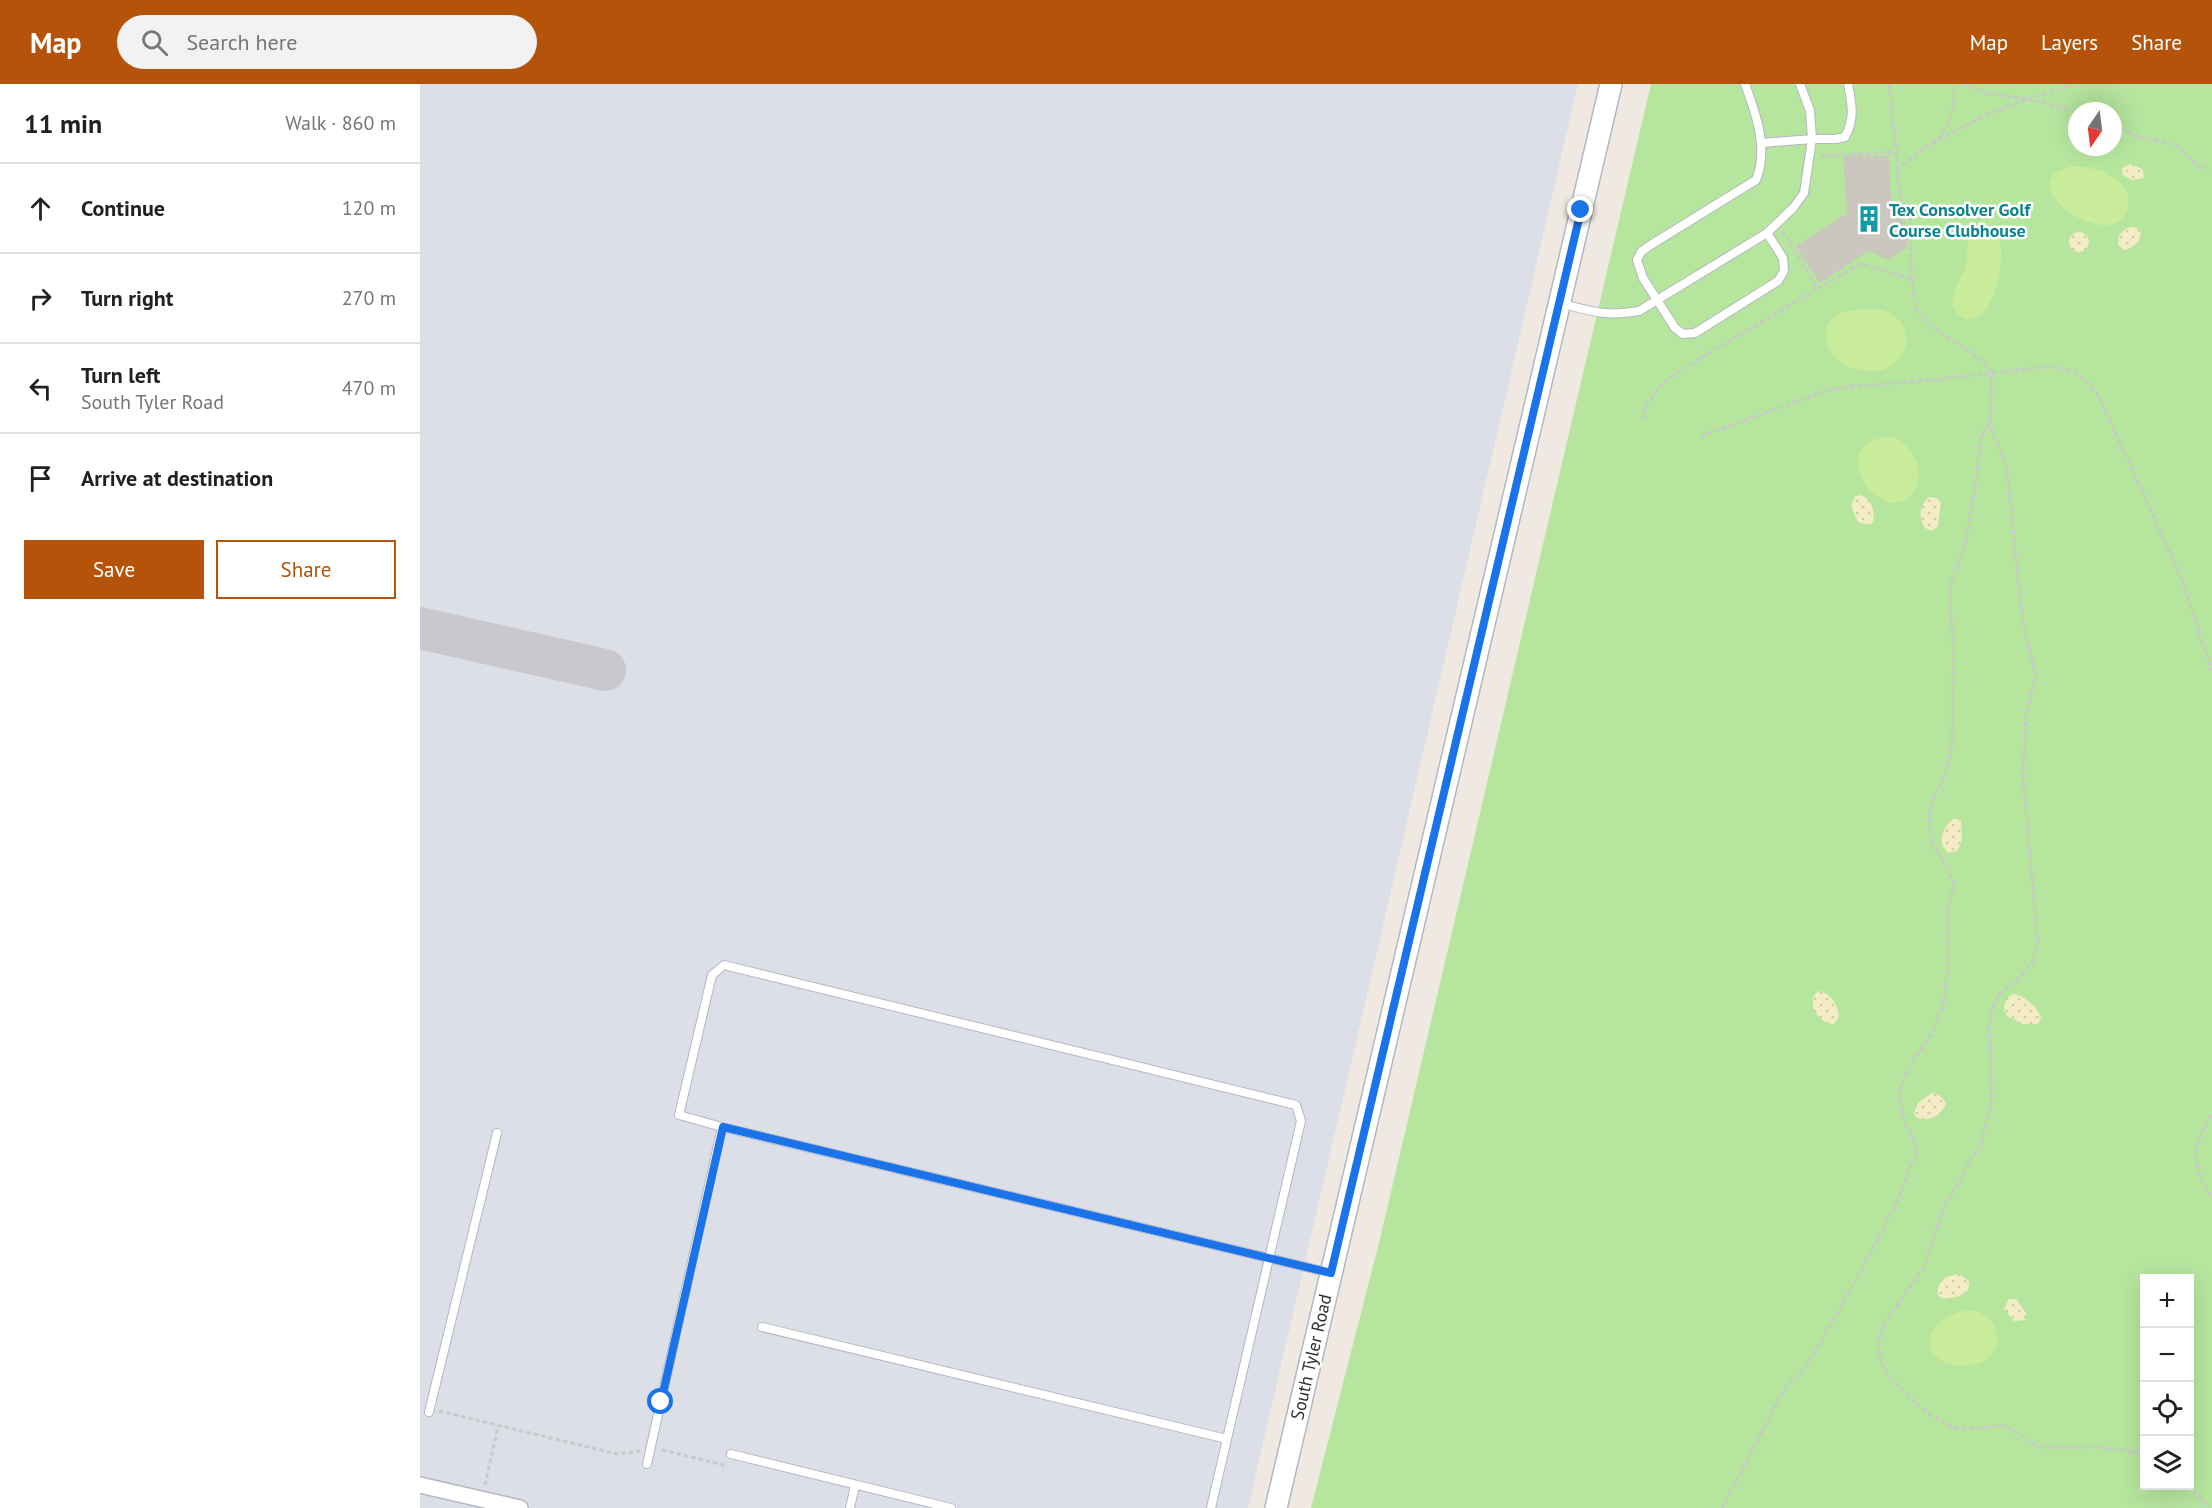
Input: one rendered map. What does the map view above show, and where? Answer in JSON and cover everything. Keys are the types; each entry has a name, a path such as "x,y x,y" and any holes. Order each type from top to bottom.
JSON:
{"street":[{"name":"South Tyler Road","path":"1276,1508 1611,84"},
{"path":"420,1485 520,1508"}],"lane":[{"path":"1745,84 1756,112 1761,142 1760,170 1756,180 1641,252 1637,260 1643,278 1676,328 1683,334 1695,333 1778,281 1784,271 1783,258 1767,233"},
{"path":"1559,303 1618,315 1639,311 1767,233 1804,193 1812,139 1810,111 1800,84"},
{"path":"1761,142 1845,137 1851,126 1853,112 1848,84"},
{"path":"1211,1508 1268,1258 1300,1121 1296,1105 724,965 712,975 679,1115 723,1127 1268,1258 1331,1273"},
{"path":"647,1464 723,1127"},
{"path":"429,1412 497,1133"},
{"path":"762,1327 1227,1439"},
{"path":"731,1454 951,1508"},
{"path":"850,1508 855,1485"}],"path":[{"path":"1889,84 1897,152 1899,196 1910,214 1913,279 1918,310 1944,336 1986,364 1991,373 1989,425 2006,463 2023,624 2036,675 2026,716 2023,776 2038,945 2032,963 2020,977 1998,995 1991,1013 1988,1043 1992,1101 1981,1143 1942,1211 1925,1266 1884,1324 1878,1343 1881,1363 1890,1378 1929,1414 1952,1427 1964,1429 2000,1426 2009,1428 2037,1446 2048,1448 2107,1448 2140,1452"},
{"path":"1935,142 1946,130 1952,113 1955,84"},
{"path":"1963,84 1988,94 2030,99 2068,110"},
{"path":"1898,169 1923,149 1988,114 2072,84"},
{"path":"2122,129 2136,136 2176,145 2200,167 2212,169"},
{"path":"1809,157 1897,152"},
{"path":"1777,223 1818,288"},
{"path":"1642,420 1647,404 1663,383 1692,363 1860,264 1913,279"},
{"path":"1701,436 1829,390 2055,366 2068,369 2092,386 2103,405 2179,572 2212,671"},
{"path":"1722,1508 1785,1388 1806,1368 1856,1280 1896,1203 1916,1154 1914,1140 1905,1123 1900,1103 1900,1089 1907,1071 1935,1027 1942,1007 1947,974 1947,911 1953,883 1931,839 1929,817 1934,796 1946,773 1952,746 1953,657 1950,594 1952,578 1965,544 1982,434 1989,425"},
{"path":"2212,1114 2203,1128 2195,1150 2200,1174 2212,1198"},
{"path":"483,1500 498,1426"},
{"path":"2193,1490 2210,1508"}],"shaded area":[{"path":"420,84 1578,84 1248,1508 420,1508"}],"green space":[{"path":"1651,84 2212,84 2212,1508 1311,1508 1380,1239"},
{"path":"2075,166 2100,170 2121,183 2129,198 2123,218 2108,225 2090,223 2071,214 2056,201 2049,186 2054,174"},
{"path":"1976,230 1997,235 2000,242 2001,263 1996,287 1988,307 1980,316 1966,319 1953,308 1952,301 1966,265 1968,242"},
{"path":"1869,309 1888,312 1900,321 1906,333 1905,347 1899,359 1887,368 1870,371 1847,366 1840,362 1830,350 1826,335 1827,327 1837,315 1848,311"},
{"path":"1890,437 1906,445 1916,460 1918,469 1916,487 1911,495 1899,502 1885,501 1873,493 1863,480 1858,466 1860,453 1870,442"},
{"path":"1967,1310 1988,1317 1997,1336 1996,1346 1991,1355 1981,1362 1966,1365 1950,1364 1939,1359 1932,1352 1930,1342 1932,1333 1939,1323 1951,1315"}],"sand":[{"path":"2131,164 2142,169 2143,178 2132,180 2123,175 2122,168"},
{"path":"2134,227 2141,231 2140,238 2134,246 2124,250 2118,245 2119,235 2127,228"},
{"path":"2079,232 2086,235 2089,242 2086,249 2079,252 2072,249 2069,242 2072,235"},
{"path":"1861,495 1868,500 1874,513 1873,522 1869,525 1858,522 1851,506 1855,496"},
{"path":"1929,497 1941,502 1938,526 1932,531 1925,528 1921,516 1921,508"},
{"path":"1953,819 1961,821 1962,839 1958,850 1949,853 1943,845 1942,836 1943,831"},
{"path":"1818,991 1827,994 1837,1008 1839,1017 1834,1024 1821,1019 1813,1007 1813,997"},
{"path":"2014,994 2027,1000 2037,1010 2041,1017 2038,1024 2023,1024 2007,1016 2005,1003"},
{"path":"1932,1093 1943,1099 1946,1103 1944,1108 1930,1119 1916,1117 1914,1113 1918,1103"},
{"path":"1960,1274 1969,1281 1968,1290 1965,1293 1945,1299 1938,1296 1939,1286 1943,1279"},
{"path":"2009,1299 2016,1299 2026,1313 2025,1320 2014,1321 2004,1309"}],"building":[{"name":"Tex Consolver Golf Course Clubhouse","path":"1844,157 1888,157 1891,216 1905,222 1907,247 1887,259 1868,250 1820,282 1797,246 1848,214"}],"taxiway":[{"path":"420,628 605,670"}],"place":[{"name":"Tex Consolver Golf Course Clubhouse","path":"1869,219"}],"route":[{"path":"661,1402 723,1127 1331,1273 1581,210"}]}
